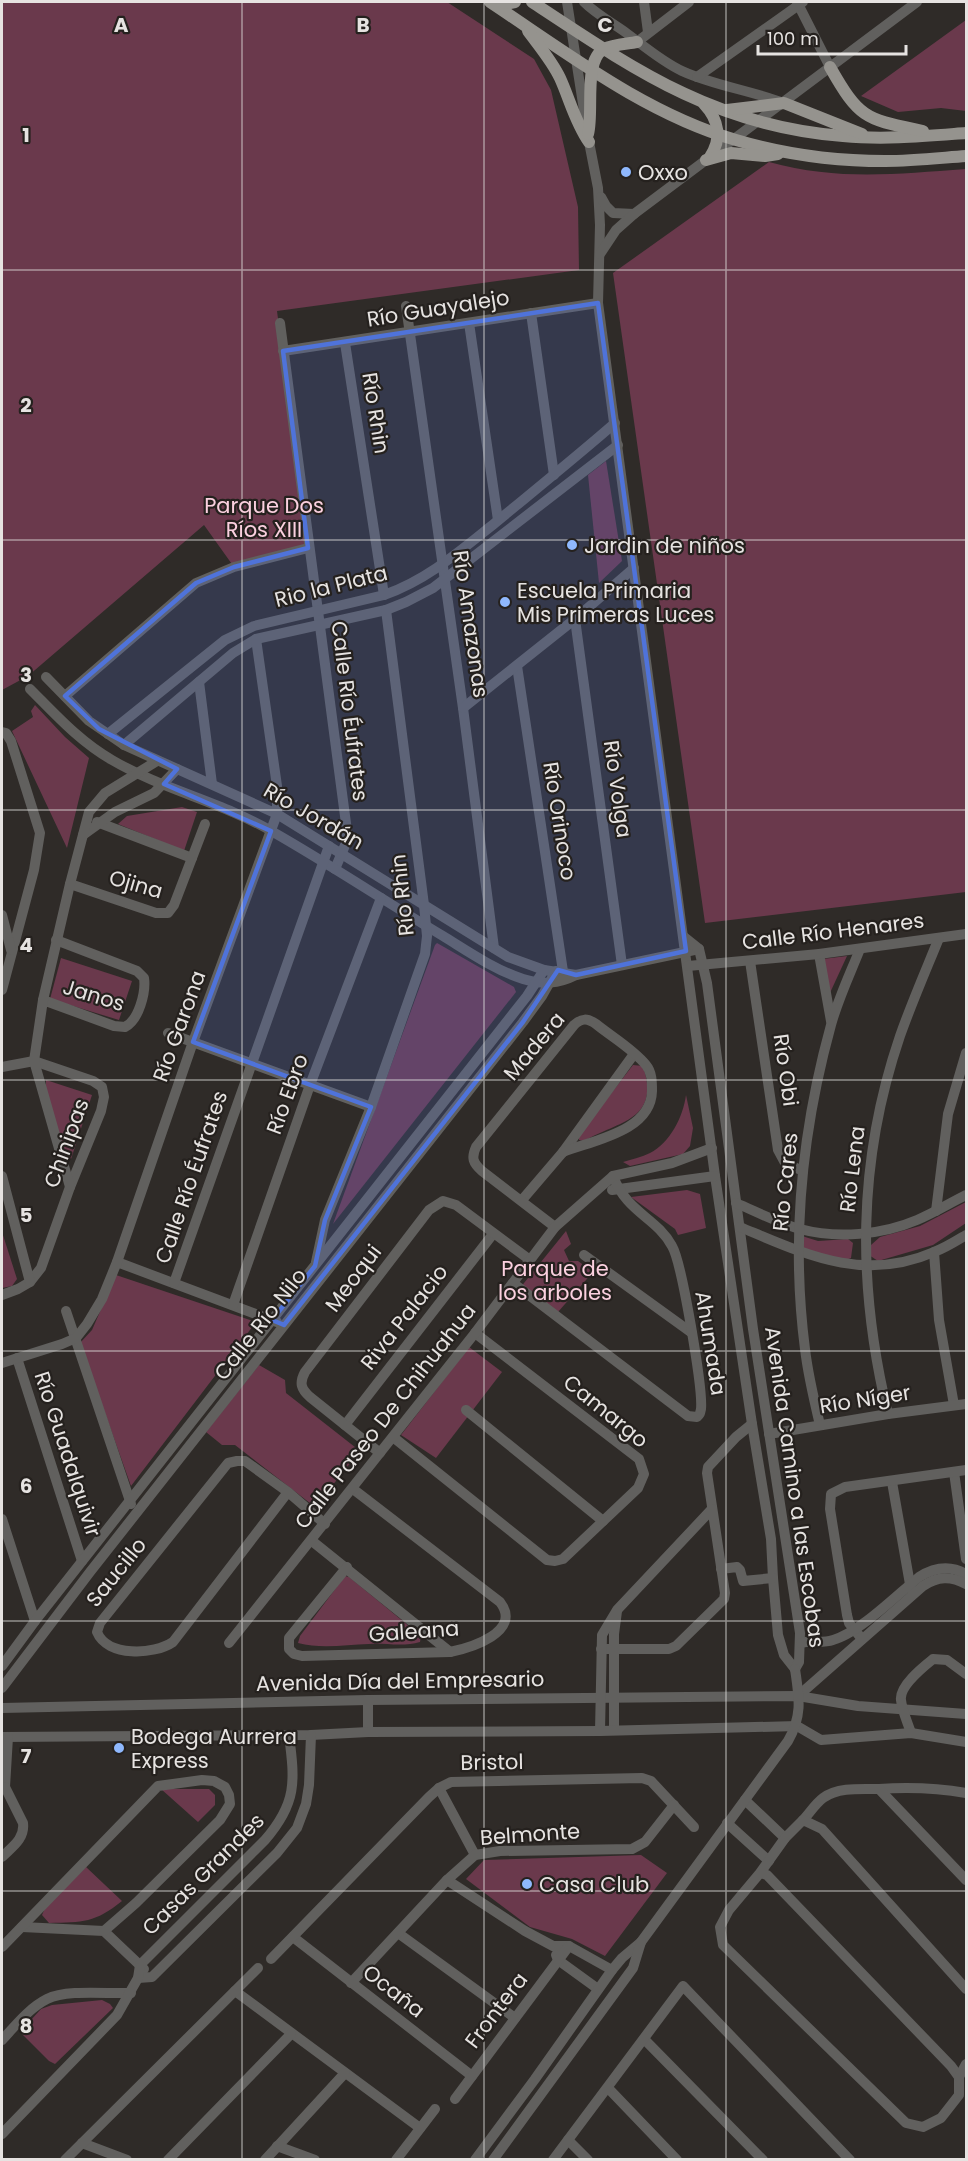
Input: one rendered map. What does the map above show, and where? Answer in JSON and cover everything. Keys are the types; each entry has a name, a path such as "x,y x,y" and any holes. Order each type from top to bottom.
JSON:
{"main road":[{"path":"490,2 576,59 663,111 735,140 787,152 842,159 885,161 966,156"},
{"path":"502,2 515,2"},
{"path":"532,2 646,75 704,104 758,122 819,133 870,138 966,133"},
{"path":"519,21 550,60 560,77 576,123 588,139"},
{"path":"588,139 592,69 596,56 605,48 637,42"},
{"path":"831,67 851,102 864,113 890,124 939,135"},
{"path":"720,110 748,109 784,103 829,119 870,138"},
{"path":"704,104 713,115 718,134 715,147 708,159"},
{"path":"708,159 731,153 770,156 787,152"}],"street":[{"name":"Avenida Camino a las Escobas","path":"567,2 588,139 598,188 600,217 598,303 715,1176 771,1539 781,1646 784,1655 795,1669 799,1662 801,1643 753,1329 704,964 699,949"},
{"path":"584,2 670,65 696,77 784,103"},
{"path":"644,2 648,32"},
{"path":"637,42 689,2"},
{"path":"696,77 800,2 831,67"},
{"path":"598,257 616,230 634,214 917,2"},
{"path":"598,188 609,211 618,215 634,214"},
{"name":"Río Guayalejo","path":"283,351 598,303"},
{"name":"Río Amazonas","path":"406,306 463,708 494,948"},
{"path":"531,313 554,475"},
{"name":"Calle Río Éufrates","path":"280,323 347,831 336,869"},
{"path":"469,323 498,520"},
{"name":"Río Rhin","path":"345,343 384,595"},
{"name":"Rio la Plata","path":"108,735 218,646 240,632 261,624 384,595 413,584 443,564 615,423"},
{"name":"Rio la Plata","path":"124,745 233,653 256,639 386,610 419,596 445,579 618,445"},
{"path":"65,696 184,591 208,577 234,567 308,548"},
{"path":"463,708 575,619 634,568"},
{"name":"Río Rhin","path":"315,1266 325,1220 371,1107 425,954 424,905 386,610"},
{"name":"Río Volga","path":"575,619 622,965"},
{"name":"Río Garona","path":"76,1338 95,1312 117,1262 193,1042 277,814 278,786 256,639"},
{"name":"Río Orinoco","path":"517,666 557,973"},
{"name":"Río Jordán","path":"45,677 89,721 124,745 277,814 519,963 557,973"},
{"path":"199,682 212,784"},
{"path":"30,689 89,745 109,759 271,831 426,926 503,970 537,982 550,983"},
{"path":"2,732 6,733 12,741 40,832 34,870 2,990"},
{"path":"70,1187 34,1061 56,940 82,835 93,805 98,799 157,761"},
{"path":"82,835 116,812 144,799 164,784 177,769"},
{"path":"87,819 192,858"},
{"name":"Ojina","path":"70,884 156,913 168,913 174,905 205,824"},
{"name":"Calle Río Éufrates","path":"174,1283 329,846"},
{"name":"Río Ebro","path":"233,1305 310,1085 381,898"},
{"path":"2,915 12,951"},
{"name":"Calle Río Henares","path":"688,966 819,954 966,934"},
{"path":"684,937 699,949"},
{"name":"Río Lena","path":"888,1414 874,1351 865,1265 865,1233 875,1136 903,1028 939,938"},
{"name":"Janos","path":"44,1000 114,1026 125,1027 133,1021 144,992 144,978 137,971 56,940"},
{"path":"557,973 576,975 699,949"},
{"name":"Río Cares","path":"820,1425 805,1351 798,1252 803,1171 814,1099 832,1023 860,949"},
{"path":"819,954 832,1023"},
{"name":"Río Obi","path":"750,961 778,1150 785,1163 803,1171"},
{"name":"Calle Río Nilo","path":"2,1666 129,1500 537,982 557,973"},
{"name":"Calle Río Nilo","path":"2,1688 135,1515 523,1022 557,973"},
{"name":"Madera","path":"555,1227 476,1166 473,1161 476,1147 579,1021 587,1019 596,1024 634,1054"},
{"path":"168,1033 371,1107"},
{"path":"936,1211 948,1114 966,1053"},
{"path":"522,1200 564,1152 634,1054 648,1068 652,1079 652,1097 647,1112 629,1128 564,1152"},
{"path":"2,1067 34,1061"},
{"name":"Chinipas","path":"30,1282 37,1275 48,1252 70,1187 101,1110 104,1091 93,1081 34,1061"},
{"path":"613,1176 672,1163 712,1148"},
{"path":"2,1176 30,1282 2,1295"},
{"name":"Calle Paseo De Chihuahua","path":"229,1643 353,1489 555,1227 613,1176"},
{"name":"Ahumada","path":"513,1283 688,1416 694,1418 699,1415 701,1408 692,1333 676,1254 667,1238 629,1204 618,1190 613,1176"},
{"path":"598,1190 618,1190 715,1176"},
{"path":"736,1203 799,1229 838,1234 865,1233 903,1225 966,1195"},
{"name":"Meoqui","path":"380,1453 305,1392 302,1388 303,1377 429,1210 443,1201 451,1203 530,1260"},
{"path":"740,1227 798,1252 826,1261 865,1265 891,1264 934,1252 966,1235"},
{"name":"Riva Palacio","path":"345,1425 493,1234"},
{"path":"934,1252 940,1329 954,1405"},
{"path":"584,1255 692,1333"},
{"path":"117,1262 284,1325"},
{"path":"66,1311 135,1515"},
{"path":"738,1332 753,1329"},
{"name":"Camargo","path":"393,1437 547,1560 563,1559 638,1488 644,1474 639,1460 475,1333"},
{"path":"2,1363 76,1338"},
{"name":"Río Guadalquivir","path":"17,1358 82,1562"},
{"name":"Río Níger","path":"769,1434 888,1414 966,1404"},
{"path":"466,1410 603,1521"},
{"path":"601,1649 676,1646 723,1599 725,1593 706,1473 708,1467 736,1437 752,1424"},
{"name":"Saucillo","path":"288,1492 173,1642 156,1651 128,1651 104,1642 99,1637 97,1632 100,1623 228,1463 245,1461 288,1492 325,1524"},
{"path":"862,1639 847,1615 830,1509 831,1494 839,1488 966,1470"},
{"path":"954,1472 966,1559"},
{"path":"892,1482 911,1590"},
{"name":"Galeana","path":"347,1567 289,1638 289,1649 294,1654 302,1656 450,1652 468,1648 492,1637 504,1623 504,1607 500,1602 353,1489"},
{"path":"600,1731 602,1635 617,1610 712,1509"},
{"path":"2,1519 35,1621"},
{"path":"312,1541 450,1652"},
{"path":"721,1569 737,1567 743,1581 748,1582 773,1578"},
{"path":"798,1696 862,1639 930,1570 957,1569 966,1581"},
{"path":"801,1643 812,1640 830,1641 854,1629 911,1590"},
{"path":"614,1730 617,1610"},
{"path":"911,1733 900,1700 902,1691 918,1671 933,1659 947,1660 966,1674"},
{"path":"474,2160 612,1970 641,1942 788,1741 797,1726 798,1696 795,1669"},
{"name":"Avenida Día del Empresario","path":"2,1707 368,1700 798,1696 858,1706 966,1714"},
{"path":"368,1700 368,1732"},
{"path":"2,1857 19,1840 24,1829 3,1787 5,1737 600,1731 797,1726 821,1740 911,1733 966,1742"},
{"name":"Casas Grandes","path":"140,1965 282,1821 293,1783 290,1735"},
{"path":"138,1978 152,1977 277,1853 297,1828 306,1804 309,1785 311,1735"},
{"name":"Bristol","path":"271,1959 439,1788 451,1782 642,1778 651,1781 694,1827"},
{"path":"2,1947 158,1786 202,1780 214,1781 225,1787 230,1804 219,1820 105,1931"},
{"path":"966,1793 940,1788 912,1787 879,1790 856,1789 823,1798 784,1838 720,1927 723,1945 906,2123 923,2127 941,2118 959,2095 960,2077 966,2064"},
{"path":"439,1788 475,1855"},
{"path":"879,1790 966,1880"},
{"path":"744,1800 784,1838"},
{"name":"Belmonte","path":"351,1983 447,1880 475,1855 500,1851 632,1849 645,1842 674,1805"},
{"path":"803,1820 822,1829 966,1989"},
{"path":"727,1823 769,1861"},
{"path":"265,1840 277,1853"},
{"path":"760,1873 767,1875 960,2077"},
{"path":"447,1880 499,1915 553,1946 569,1946 612,1970"},
{"path":"22,1927 105,1931 152,1977"},
{"path":"398,1932 515,2018"},
{"name":"Ocaña","path":"293,1937 472,2076"},
{"path":"493,2160 633,1968 641,1942"},
{"path":"553,1946 558,1960 598,1989"},
{"name":"Frontera","path":"455,2099 569,1946"},
{"path":"2,2134 110,2024 131,1993 138,1978 140,1965"},
{"path":"65,2160 258,1968"},
{"path":"553,2160 683,1986 850,2160"},
{"path":"235,1991 420,2128"},
{"path":"2,2040 36,2006 48,1998 66,1994 131,1993"},
{"path":"168,2160 291,2034"},
{"path":"644,2040 763,2160"},
{"path":"264,2160 345,2073"},
{"path":"608,2088 678,2160"},
{"path":"396,2160 435,2109"},
{"path":"568,2140 588,2160"},
{"path":"82,2143 127,2160"},
{"path":"277,2146 315,2160"}],"highlighted area":[{"path":"598,303 686,951 576,975 558,970 523,1022 284,1325 272,1320 315,1266 325,1220 371,1107 193,1042 271,831 164,784 177,769 99,729 65,696 196,583 234,567 308,548 283,351"}],"green space":[{"name":"Parque Dos Ríos XIII","path":"2,2 447,2 534,59 551,90 578,207 579,270 277,311 308,548 234,567 204,525 28,676 2,690"},
{"path":"966,20 966,111 941,108 898,112 861,96"},
{"path":"769,162 819,172 843,174 891,174 966,169 966,892 705,923 613,273"},
{"path":"606,461 622,561 599,583 588,475"},
{"path":"35,705 65,737 89,758 67,848 12,731 33,717 31,711"},
{"path":"182,807 197,812 184,851 118,824 127,816"},
{"path":"437,943 514,987 516,992 333,1224 435,945"},
{"path":"847,956 829,995 823,959"},
{"path":"61,958 132,981 119,1020 50,999"},
{"path":"633,1065 643,1066 647,1084 646,1098 641,1108 623,1123 584,1141 579,1140 579,1135"},
{"path":"46,1080 92,1095 71,1159 64,1153 46,1088"},
{"path":"686,1095 693,1128 690,1146 683,1154 630,1166 623,1162 650,1153 664,1143 679,1120"},
{"path":"687,1190 700,1194 706,1228 678,1235 675,1229 631,1197"},
{"path":"966,1202 966,1223 933,1245 878,1261 869,1255 871,1245 880,1237 920,1226"},
{"name":"Parque de los arboles","path":"566,1231 571,1244 564,1250 569,1261 578,1261 593,1272 558,1312 520,1288"},
{"path":"2,1232 17,1279 12,1286 2,1288"},
{"path":"802,1236 818,1241 848,1239 853,1243 851,1258 843,1261 803,1250"},
{"path":"116,1275 256,1322 131,1486 80,1343 92,1330"},
{"path":"469,1347 502,1372 436,1458 401,1435"},
{"path":"259,1365 285,1380 286,1393 360,1451 315,1507 235,1445 222,1445 206,1432"},
{"path":"345,1576 421,1636 420,1642 401,1645 324,1646 298,1643 300,1636"},
{"path":"161,1789 209,1789 215,1795 215,1805 198,1822"},
{"path":"641,1855 667,1873 605,1956 572,1939 530,1927 466,1879 484,1860"},
{"path":"86,1867 122,1901 104,1914 88,1920 49,1923 42,1915 46,1906"},
{"path":"102,2000 113,2008 55,2064 49,2061 20,2032 41,2009 52,2005"}],"place":[{"name":"Oxxo","path":"626,172"},
{"name":"Jardin de niños","path":"572,545"},
{"name":"Escuela Primaria Mis Primeras Luces","path":"505,602"},
{"name":"Bodega Aurrera Express","path":"119,1748"},
{"name":"Casa Club","path":"527,1884"}]}
